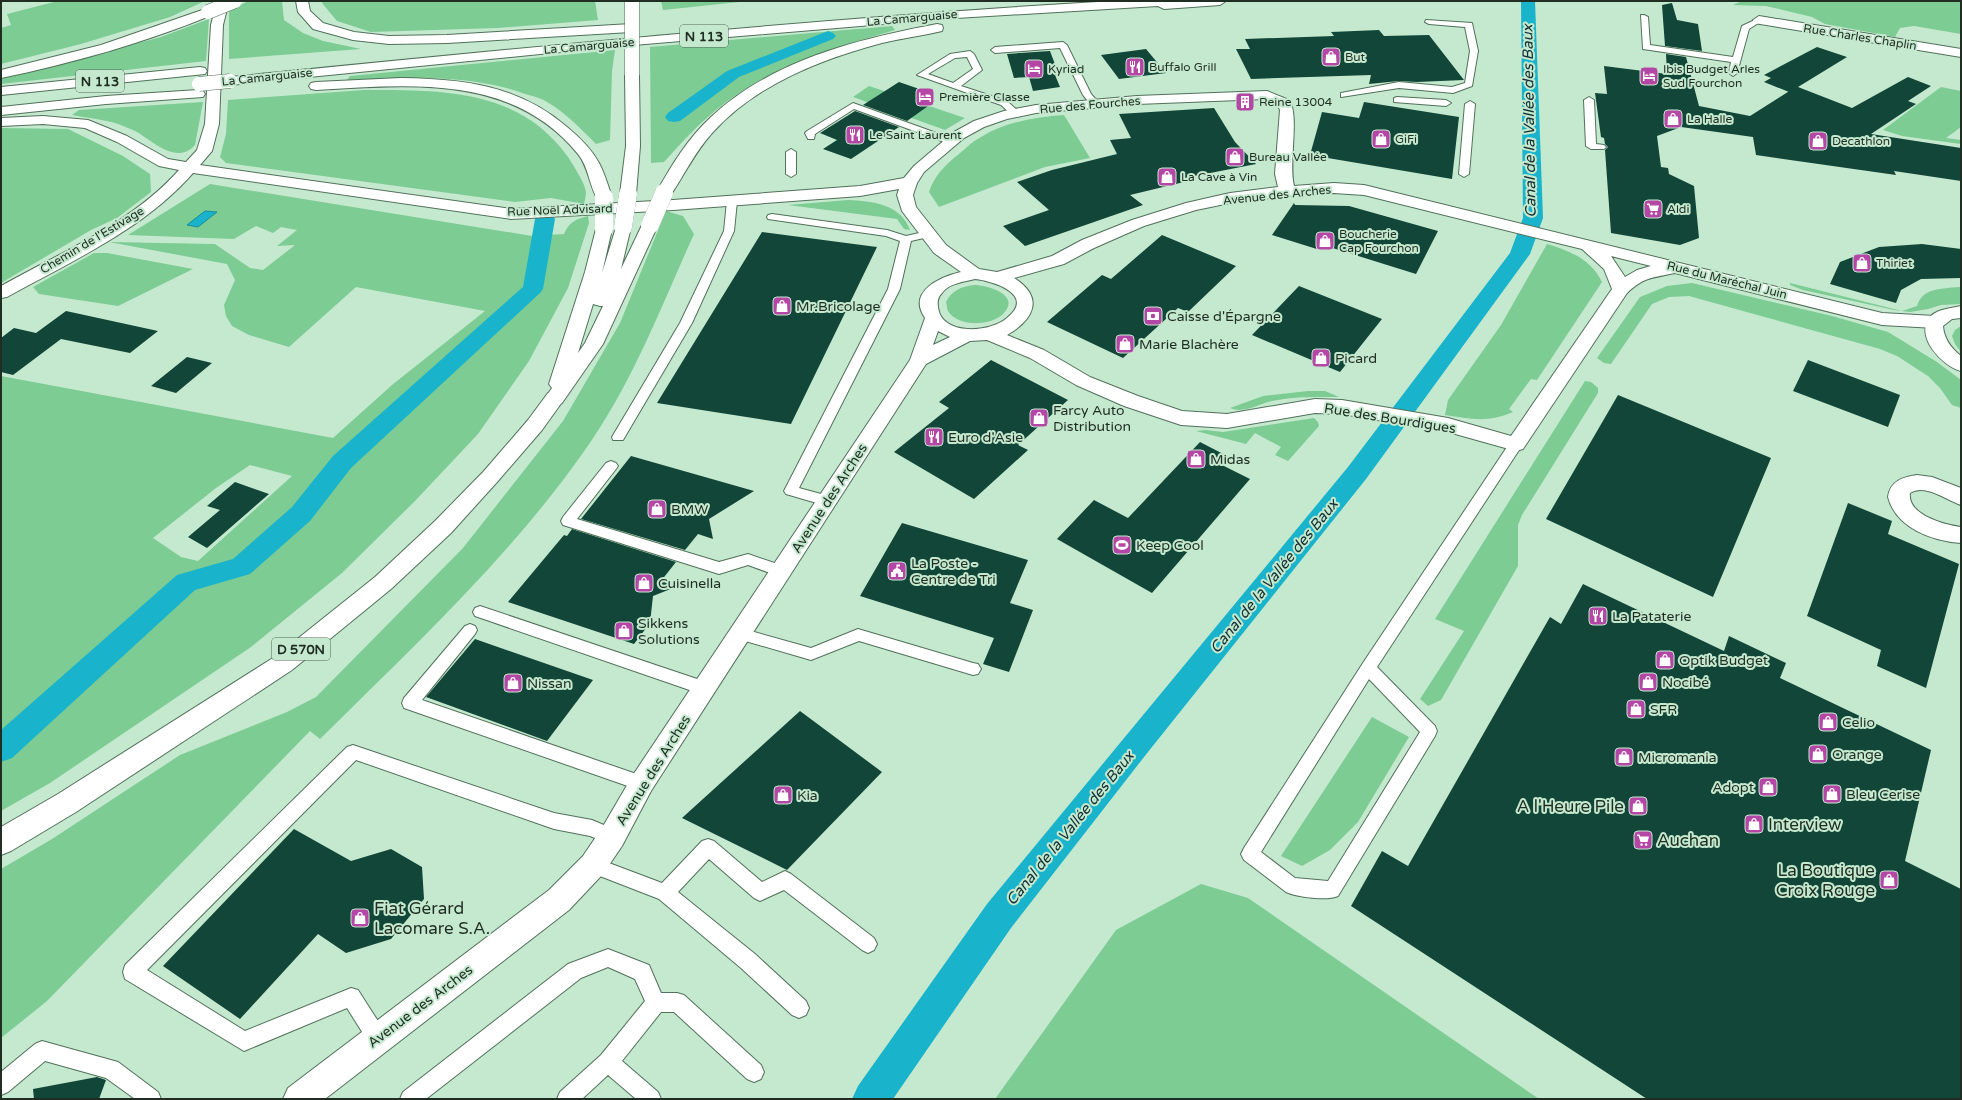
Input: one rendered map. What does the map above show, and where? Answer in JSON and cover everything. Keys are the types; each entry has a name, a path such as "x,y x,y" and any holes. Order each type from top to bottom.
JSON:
{"main road":[{"name":"Chemin de l'Estivage","path":"1,293 106,235 146,209 173,186 204,151 212,124 217,25 223,1"},
{"path":"1,74 104,49 164,29 235,1"},
{"path":"302,1 304,12 318,26 354,36 389,40 446,39 590,29 664,27"},
{"path":"554,398 582,344 599,304 612,270 624,227 633,146 632,1"},
{"name":"La Camarguaise","path":"387,52 664,27 995,1"},
{"name":"La Camarguaise","path":"1,105 199,83 610,43 940,15 1178,1"},
{"path":"554,398 594,344 673,176 696,142 717,119 743,98 778,78 817,59 865,44 916,32 973,22 1220,1"},
{"name":"Rue Charles Chaplin","path":"1759,20 1961,53"},
{"name":"La Camarguaise","path":"230,80 324,58"},
{"path":"1,111 106,100 199,83 230,80 371,83 418,82 454,84 486,91 516,100 540,112 559,127 586,154 593,167 604,197 604,229 594,272 570,343 554,398"},
{"name":"La Camarguaise","path":"1,92 199,83"},
{"name":"Rue des Fourches","path":"909,182 919,169 950,141 979,124 1004,115 1137,100 1267,95 1284,103 1287,110 1283,174 1287,191"},
{"name":"Rue Noël Advisard","path":"1,122 43,120 88,124 122,139 164,163 511,214 732,201 860,191 909,182"},
{"path":"909,182 905,195 908,208 940,249 976,274"},
{"name":"Avenue des Arches","path":"998,278 1058,260 1088,244 1138,223 1184,209 1230,198 1287,191 1334,188 1364,190 1576,242"},
{"name":"Rue Noël Advisard","path":"860,191 907,204"},
{"path":"1576,242 1599,255 1612,266 1618,275 1621,289"},
{"name":"Rue du Maréchal Juin","path":"1576,242 1882,319 1935,322"},
{"path":"940,249 942,283"},
{"name":"Avenue des Arches","path":"1022,295 1058,260"},
{"path":"1516,444 1621,289 1631,279 1647,271 1678,268"},
{"path":"976,274 998,278 1017,288 1025,303 1024,312 1011,326 989,334 968,335 954,332 942,327 933,320 928,310 928,301 932,291 942,283 952,279 976,274"},
{"path":"1937,344 1932,332 1935,322 1944,315 1961,312"},
{"name":"Rue du Maréchal Juin","path":"1882,319 1937,344 1944,352 1961,365"},
{"name":"Avenue des Arches","path":"299,1099 559,900 593,865 612,837 642,783 919,360 933,320"},
{"name":"Rue des Bourdigues","path":"1018,320 1026,338 1037,354"},
{"name":"Rue des Bourdigues","path":"989,334 1037,354 1083,381 1130,401 1181,418 1227,421 1315,406 1342,407 1448,426 1516,444"},
{"name":"Avenue des Arches","path":"919,360 968,335"},
{"name":"D 570N","path":"1,842 200,718 284,663 383,583 442,528 525,437 554,398"},
{"path":"1959,492 1935,485 1912,484 1904,486 1900,492 1899,498 1902,506 1918,522 1941,532 1961,535"}],"lane":[{"path":"1644,17 1646,47 1736,60"},
{"path":"1733,73 1745,28 1759,20"},
{"path":"1344,95 1400,85 1453,90 1469,84 1474,51 1469,24 1429,22"},
{"path":"995,50 1063,45 1087,95 1095,104"},
{"path":"955,86 978,70 970,54 953,56 921,75 1004,103 1015,113"},
{"path":"1397,100 1446,103"},
{"path":"1589,100 1591,146 1601,147"},
{"path":"1464,174 1470,104"},
{"path":"811,137 810,133 853,106 950,141"},
{"path":"791,152 791,174"},
{"path":"618,436 686,323 729,231 732,201"},
{"path":"772,217 887,233 906,239 928,234"},
{"path":"827,501 791,490 894,289 906,239"},
{"path":"1368,668 1429,731 1332,890 1292,886 1250,854 1368,668 1516,444"},
{"path":"611,466 568,521 719,568 748,559 781,571"},
{"path":"480,612 704,688"},
{"path":"470,630 410,703 642,783"},
{"path":"740,634 811,654 858,635 973,669"},
{"path":"378,1039 351,997 244,1041 132,972 353,752 554,821 592,828 612,837"},
{"path":"665,893 708,847 760,892 785,880 868,944"},
{"path":"593,865 665,893 748,961 799,1008"},
{"path":"410,1099 575,971 608,958 642,972 656,1003"},
{"path":"567,1099 608,1062 656,1003 677,1002 754,1072"},
{"path":"1,1086 42,1051 111,1069 151,1099"},
{"path":"608,1062 651,1099"}],"green space":[{"path":"58,1 205,1 170,17 81,44 1,64 1,28 11,25 7,14"},
{"path":"249,1 282,1 284,20 303,33 323,41 361,49 229,59 229,10"},
{"path":"323,1 595,1 598,20 497,28 371,32 337,21 322,3"},
{"path":"661,1 749,1 663,10"},
{"path":"1742,1 1961,1 1961,34 1914,26 1900,28 1895,37 1825,24 1812,17 1766,6 1733,5"},
{"path":"209,19 206,61 1,84 1,79 161,37"},
{"path":"892,26 895,30 850,43 806,59 764,78 744,90 708,116 664,162 651,163 650,47"},
{"path":"615,50 612,71 610,140 596,144 567,116 554,106 542,99 503,87 437,78 347,80 350,76"},
{"path":"869,86 965,118 945,130 853,97"},
{"path":"1941,87 1961,91 1961,127 1946,138 1961,140 1961,144 1902,136 1883,130"},
{"path":"364,90 449,93 502,105 526,117 548,134 568,157 585,188 586,193 584,204 551,198 515,202 226,163 220,157 226,134 228,100"},
{"path":"203,102 195,145 188,151 180,153 164,149 135,131 118,124 72,115 79,110"},
{"path":"1064,115 1090,158 1045,167 939,207 929,192 937,176 945,166 970,145 990,132 1021,121"},
{"path":"1,128 68,129 123,156 150,174 151,192 117,218 91,230 1,283"},
{"path":"210,184 532,236 564,234 573,222 588,216 589,223 568,288 529,361 478,434 415,501 342,573 251,647 50,783 1,811 1,376 333,438 392,385 485,311 356,287 289,347 249,335 232,326 226,316 224,305 235,280 227,264 109,242 215,244 250,268 263,270 295,245 277,246 297,230 281,227 273,233 256,226 234,239 128,235","holes":["250,465 292,476 198,561 181,557 153,538 216,488"]},
{"path":"848,200 867,201 893,209 906,221 910,230 904,229 897,219 788,205"},
{"path":"666,211 683,216 694,234 645,345 617,399 602,425 556,489 493,564 390,670 320,739 310,731 47,1001 1,1038 1,869 52,839 180,755 287,712 316,697 463,548 563,421 620,323"},
{"path":"1547,244 1579,257 1592,267 1602,282 1537,380 1531,379 1509,409 1513,412 1488,419 1471,419 1445,415 1448,400 1501,325"},
{"path":"94,253 107,253 193,269 118,306 39,294 33,287"},
{"path":"1692,283 1832,316 1888,332 1937,362 1961,380 1961,408 1952,405 1940,388 1928,376 1897,356 1880,349 1689,296 1669,297 1652,304 1611,364 1604,363 1597,358 1640,297 1667,286"},
{"path":"1790,283 1902,311 1803,290 1790,285"},
{"path":"974,285 993,289 1005,296 1008,301 1008,306 1004,313 992,321 984,323 967,323 953,316 947,309 946,302 948,298 957,290"},
{"path":"1961,287 1961,304 1941,305 1910,312 1902,311 1917,306 1920,300 1928,292"},
{"path":"1961,326 1961,352 1955,344 1952,336 1955,330"},
{"path":"1585,381 1591,382 1598,388 1598,393 1522,515 1518,525 1518,566 1441,700 1428,706 1420,699 1464,631 1435,619"},
{"path":"1308,391 1325,391 1339,397 1289,398 1272,401 1246,409 1235,410 1230,408 1263,396"},
{"path":"1314,418 1318,422 1319,426 1288,461 1275,455 1281,447 1255,433 1246,444 1196,431 1206,430 1223,432"},
{"path":"1372,717 1409,737 1358,822 1330,850 1302,866 1281,856"},
{"path":"1201,884 1248,898 1539,1099 995,1099 1116,930"}],"water":[{"path":"205,211 217,212 198,227 187,225"}],"building":[{"path":"1672,3 1677,20 1698,24 1702,51 1665,46 1662,5"},
{"path":"1379,30 1384,36 1429,35 1464,80 1417,82 1399,81 1369,84 1371,75 1251,79 1236,49 1250,49 1245,39 1334,36 1331,32"},
{"path":"1817,47 1847,57 1798,87 1852,108 1908,77 1931,86 1908,101 1916,104 1871,134 1961,148 1961,181 1894,171 1896,175 1756,155 1753,137 1681,127 1657,136 1661,167 1668,168 1669,174 1694,186 1699,238 1680,245 1611,233 1605,150 1608,147 1605,144 1604,138 1601,137 1595,93 1607,94 1604,66 1667,74 1666,54 1686,57 1699,106 1750,116 1788,92 1764,82 1771,78 1764,75"},
{"name":"Buffalo Grill","path":"1146,49 1166,73 1119,79 1101,55"},
{"name":"Kyriad","path":"1050,51 1059,75 1055,75 1060,87 1033,91 1029,77 1014,78 1007,54"},
{"path":"899,82 931,93 931,104 907,121 863,105"},
{"path":"1364,102 1459,117 1452,179 1310,155 1322,112 1359,118"},
{"path":"1214,108 1235,142 1256,164 1185,178 1188,181 1130,195 1143,205 1025,246 1003,226 1049,210 1017,182 1052,170 1117,154 1110,140 1131,138 1119,114"},
{"name":"Le Saint Laurent","path":"855,111 899,127 851,159 823,149 837,140 820,133"},
{"path":"1294,203 1295,205 1349,206 1438,231 1416,274 1323,245 1320,250 1272,235"},
{"name":"Mr.Bricolage","path":"762,232 877,247 791,424 657,403"},
{"path":"1162,235 1236,266 1188,312 1178,308 1123,358 1047,322 1102,275 1111,279"},
{"path":"1922,244 1961,249 1961,278 1921,279 1901,290 1896,303 1830,284 1840,262 1879,247"},
{"path":"1299,286 1382,319 1340,372 1252,335"},
{"path":"66,311 158,331 130,353 61,339 13,375 1,372 1,338 14,328 36,333"},
{"path":"187,357 212,363 176,393 151,386"},
{"path":"991,360 1068,400 1018,445 1028,450 974,499 894,452 949,408 939,402"},
{"path":"1808,360 1900,395 1888,427 1793,391"},
{"path":"1618,395 1771,458 1713,597 1546,519"},
{"path":"1200,442 1229,457 1222,465 1250,479 1152,593 1057,539 1094,500 1128,518"},
{"name":"BMW","path":"631,456 754,491 709,519 713,539 698,534 685,550 581,519"},
{"path":"235,482 269,494 207,548 188,537 220,510 207,506"},
{"path":"1848,503 1892,521 1888,534 1959,564 1926,688 1877,666 1881,650 1807,616"},
{"path":"902,523 1028,560 1010,603 1033,610 1009,672 983,664 994,638 860,596"},
{"path":"572,529 676,562 661,581 678,586 653,596 650,623 634,644 508,602 564,535 567,536"},
{"name":"Auchan","path":"1583,584 1724,651 1729,636 1786,663 1780,678 1931,750 1905,861 1961,889 1961,1099 1647,1099 1351,906 1382,851 1408,866 1550,617 1561,624"},
{"name":"Nissan","path":"475,639 593,680 547,741 426,697"},
{"name":"Kia","path":"800,711 882,772 787,870 682,818"},
{"path":"294,829 351,861 391,849 422,867 424,899 391,939 346,953 318,934 240,1019 163,966"},
{"path":"97,1077 106,1080 99,1099 34,1099 33,1089"}],"waterway":[{"name":"Canal de la Vallée des Baux","path":"871,1099 999,916 1133,748 1357,473 1520,254 1533,218 1528,1"},
{"path":"674,117 733,74 828,36"},
{"path":"1,749 186,582 241,567 301,514 342,462 533,289 545,219"}],"place":[{"name":"But","path":"1331,57"},
{"name":"Buffalo Grill","path":"1135,67"},
{"name":"Kyriad","path":"1034,69"},
{"name":"Ibis Budget Arles Sud Fourchon","path":"1649,76"},
{"name":"Première Classe","path":"925,97"},
{"name":"Reine 13004","path":"1245,102"},
{"name":"La Halle","path":"1673,119"},
{"name":"Le Saint Laurent","path":"855,135"},
{"name":"GiFi","path":"1381,139"},
{"name":"Decathlon","path":"1818,141"},
{"name":"Bureau Vallée","path":"1235,157"},
{"name":"La Cave à Vin","path":"1167,177"},
{"name":"Aldi","path":"1653,209"},
{"name":"Boucherie Cap Fourchon","path":"1325,241"},
{"name":"Thiriet","path":"1862,263"},
{"name":"Mr.Bricolage","path":"782,306"},
{"name":"Caisse d'Épargne","path":"1153,316"},
{"name":"Marie Blachère","path":"1125,344"},
{"name":"Picard","path":"1321,358"},
{"name":"Farcy Auto Distribution","path":"1039,418"},
{"name":"Euro d'Asie","path":"934,437"},
{"name":"Midas","path":"1196,459"},
{"name":"BMW","path":"657,509"},
{"name":"Keep Cool","path":"1122,545"},
{"name":"La Poste - Centre de Tri","path":"897,571"},
{"name":"Cuisinella","path":"644,583"},
{"name":"La Pataterie","path":"1598,616"},
{"name":"Sikkens Solutions","path":"624,631"},
{"name":"Optik Budget","path":"1665,660"},
{"name":"Nocibé","path":"1648,682"},
{"name":"Nissan","path":"513,683"},
{"name":"SFR","path":"1636,709"},
{"name":"Celio","path":"1828,722"},
{"name":"Orange","path":"1818,754"},
{"name":"Micromania","path":"1624,757"},
{"name":"Adopt","path":"1768,787"},
{"name":"Bleu Cerise","path":"1832,794"},
{"name":"Kia","path":"783,795"},
{"name":"A l'Heure Pile","path":"1638,806"},
{"name":"Interview","path":"1754,824"},
{"name":"Auchan","path":"1643,840"},
{"name":"La Boutique Croix Rouge","path":"1889,880"},
{"name":"Fiat Gérard Lacomare S.A.","path":"360,918"}]}
